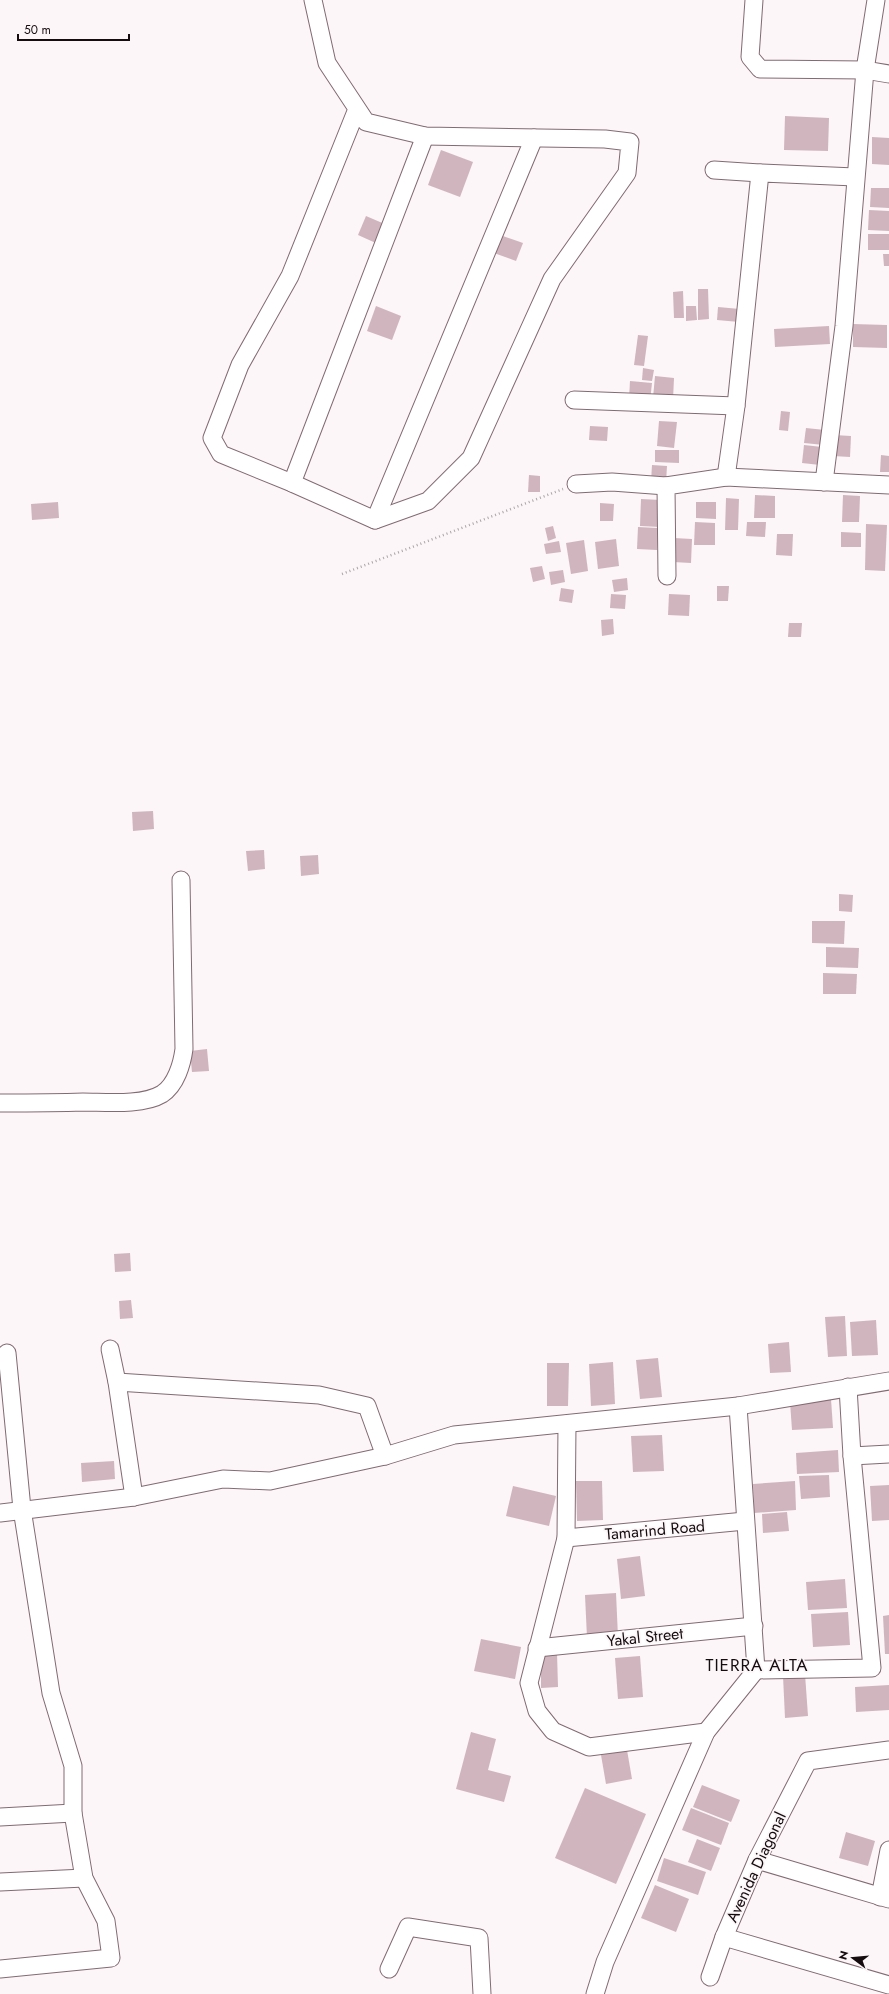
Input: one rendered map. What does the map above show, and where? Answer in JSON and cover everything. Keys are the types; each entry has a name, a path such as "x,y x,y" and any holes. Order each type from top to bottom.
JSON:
{"street":[{"path":"313,0 327,63 366,122 425,136 605,139 630,142 627,173 552,278 471,458 428,501 375,520 292,483 221,454 212,438 240,365 290,276 357,109"},
{"path":"754,0 750,57 760,69 865,70 889,74"},
{"path":"824,482 844,326 855,177 865,70 876,0"},
{"path":"292,483 425,136"},
{"path":"375,520 534,138"},
{"path":"714,170 855,177"},
{"path":"726,477 736,406 760,173"},
{"path":"574,400 736,406"},
{"path":"576,484 612,482 666,486 726,477 889,485"},
{"path":"666,486 667,576"},
{"path":"0,1103 129,1102 150,1099 162,1094 170,1086 182,1062 184,1049 181,880"},
{"path":"110,1349 117,1382 134,1497"},
{"path":"0,1969 111,1958 106,1921 84,1878 73,1813 73,1766 51,1692 22,1509 7,1353"},
{"path":"0,1513 22,1509 134,1497 223,1478 270,1481 385,1456 454,1435 738,1406 889,1381"},
{"path":"117,1382 318,1395 368,1406 385,1456"},
{"path":"756,1670 872,1668 852,1456 848,1387"},
{"path":"594,1994 605,1962 706,1732 756,1670 738,1406"},
{"path":"567,1424 566,1538 529,1683 536,1711 553,1731 589,1747 706,1732"},
{"path":"852,1456 889,1454"},
{"name":"Tamarind Road","path":"566,1538 745,1521"},
{"name":"Yakal Street","path":"537,1648 754,1626"},
{"name":"Avenida Diagonal","path":"710,1976 724,1937 757,1860 808,1761 889,1750"},
{"path":"0,1817 73,1813"},
{"path":"757,1860 885,1898 889,1850"},
{"path":"0,1882 84,1878"},
{"path":"389,1969 408,1927 479,1938 482,1994"},
{"path":"724,1937 889,1985"}],"path":[{"path":"342,574 576,484"}],"building":[{"path":"785,116 829,118 828,151 784,150"},
{"path":"872,137 889,138 889,165 872,164"},
{"path":"441,150 473,162 460,197 428,185"},
{"path":"871,188 889,188 889,208 870,207"},
{"path":"869,210 889,211 889,231 868,230"},
{"path":"366,216 387,225 378,244 358,235"},
{"path":"868,234 889,234 889,250 868,250"},
{"path":"500,235 523,243 516,261 494,253"},
{"path":"883,254 889,254 889,266 884,266"},
{"path":"698,289 708,289 709,319 698,320"},
{"path":"683,291 684,318 674,318 673,292"},
{"path":"376,306 401,316 392,340 367,331"},
{"path":"686,306 696,306 697,320 686,321"},
{"path":"718,307 740,309 739,322 717,320"},
{"path":"853,324 887,325 887,348 853,347"},
{"path":"829,326 830,344 775,347 774,329"},
{"path":"638,335 648,336 644,366 634,365"},
{"path":"643,368 654,370 652,381 642,380"},
{"path":"655,376 674,378 673,400 653,398"},
{"path":"630,381 652,383 650,401 629,399"},
{"path":"781,411 790,412 788,431 779,430"},
{"path":"659,421 677,422 674,448 657,446"},
{"path":"590,426 608,427 607,441 589,440"},
{"path":"806,428 825,430 824,445 804,443"},
{"path":"834,435 851,436 850,457 833,456"},
{"path":"804,445 822,447 820,465 802,463"},
{"path":"655,450 679,450 679,463 655,462"},
{"path":"881,455 889,456 889,472 880,472"},
{"path":"652,465 667,466 666,483 651,482"},
{"path":"529,475 540,476 540,492 528,492"},
{"path":"755,495 775,496 775,518 754,518"},
{"path":"843,495 860,496 859,522 842,522"},
{"path":"726,498 739,499 738,530 725,530"},
{"path":"641,499 661,500 660,527 640,526"},
{"path":"58,502 59,518 32,520 31,504"},
{"path":"696,502 716,502 716,519 696,518"},
{"path":"600,503 614,504 613,521 600,521"},
{"path":"695,522 715,523 715,545 694,545"},
{"path":"747,522 766,522 765,537 746,536"},
{"path":"866,524 887,525 885,571 865,570"},
{"path":"553,526 556,538 548,541 545,528"},
{"path":"638,527 658,528 657,550 637,549"},
{"path":"841,532 861,533 861,547 841,547"},
{"path":"777,534 793,534 792,556 776,555"},
{"path":"674,538 692,539 691,563 673,562"},
{"path":"616,539 619,566 598,569 595,542"},
{"path":"584,540 588,571 571,574 566,543"},
{"path":"559,541 561,552 546,554 544,544"},
{"path":"542,566 545,579 533,582 530,568"},
{"path":"563,570 565,582 551,585 549,572"},
{"path":"627,578 628,590 614,592 612,580"},
{"path":"717,586 729,586 728,601 717,601"},
{"path":"561,588 574,590 572,603 559,601"},
{"path":"611,594 626,595 625,609 610,608"},
{"path":"669,594 690,595 689,616 668,615"},
{"path":"613,619 614,634 602,636 601,620"},
{"path":"789,623 802,623 801,637 788,637"},
{"path":"153,811 154,829 133,831 132,812"},
{"path":"264,850 265,869 248,871 246,851"},
{"path":"318,855 319,874 301,876 300,856"},
{"path":"839,894 853,895 852,912 839,911"},
{"path":"812,921 845,921 844,944 812,943"},
{"path":"826,947 859,948 858,968 826,967"},
{"path":"823,973 857,974 856,994 823,994"},
{"path":"207,1049 209,1071 192,1072 190,1051"},
{"path":"130,1253 131,1271 115,1272 114,1254"},
{"path":"131,1300 133,1318 120,1319 119,1301"},
{"path":"845,1316 847,1356 828,1357 825,1317"},
{"path":"876,1320 878,1355 852,1356 850,1322"},
{"path":"789,1342 791,1372 770,1373 768,1344"},
{"path":"658,1358 662,1397 640,1399 636,1360"},
{"path":"613,1362 615,1404 591,1406 589,1364"},
{"path":"547,1363 569,1363 568,1406 547,1406"},
{"path":"831,1399 833,1428 792,1430 790,1402"},
{"path":"662,1435 664,1471 633,1472 631,1436"},
{"path":"838,1450 839,1472 797,1474 796,1453"},
{"path":"114,1461 115,1479 82,1482 81,1463"},
{"path":"829,1475 830,1497 801,1499 799,1476"},
{"path":"576,1481 602,1481 603,1520 577,1521"},
{"path":"795,1481 796,1510 754,1513 753,1484"},
{"path":"889,1485 889,1520 872,1521 870,1486"},
{"path":"513,1486 556,1496 549,1526 506,1516"},
{"path":"787,1512 789,1531 763,1533 762,1514"},
{"path":"640,1556 645,1596 621,1599 617,1559"},
{"path":"845,1579 847,1608 808,1610 806,1582"},
{"path":"616,1593 618,1637 587,1638 585,1595"},
{"path":"848,1612 850,1645 813,1647 811,1614"},
{"path":"889,1615 889,1654 885,1654 883,1616"},
{"path":"481,1639 521,1647 515,1679 474,1671"},
{"path":"541,1653 557,1653 558,1687 541,1688"},
{"path":"640,1656 643,1697 618,1699 615,1658"},
{"path":"805,1674 808,1716 785,1718 783,1676"},
{"path":"889,1685 889,1710 856,1712 855,1687"},
{"path":"471,1732 496,1739 488,1770 511,1776 504,1802 456,1789"},
{"path":"627,1750 632,1779 606,1784 601,1755"},
{"path":"702,1785 740,1800 731,1822 693,1807"},
{"path":"585,1788 646,1814 616,1884 555,1858"},
{"path":"691,1808 729,1823 721,1845 682,1830"},
{"path":"846,1832 875,1841 868,1866 839,1858"},
{"path":"697,1839 720,1848 711,1871 688,1862"},
{"path":"664,1858 706,1872 698,1895 657,1881"},
{"path":"655,1885 689,1899 676,1932 641,1918"}],"district":[{"name":"TIERRA ALTA","path":"757,1665"}]}
